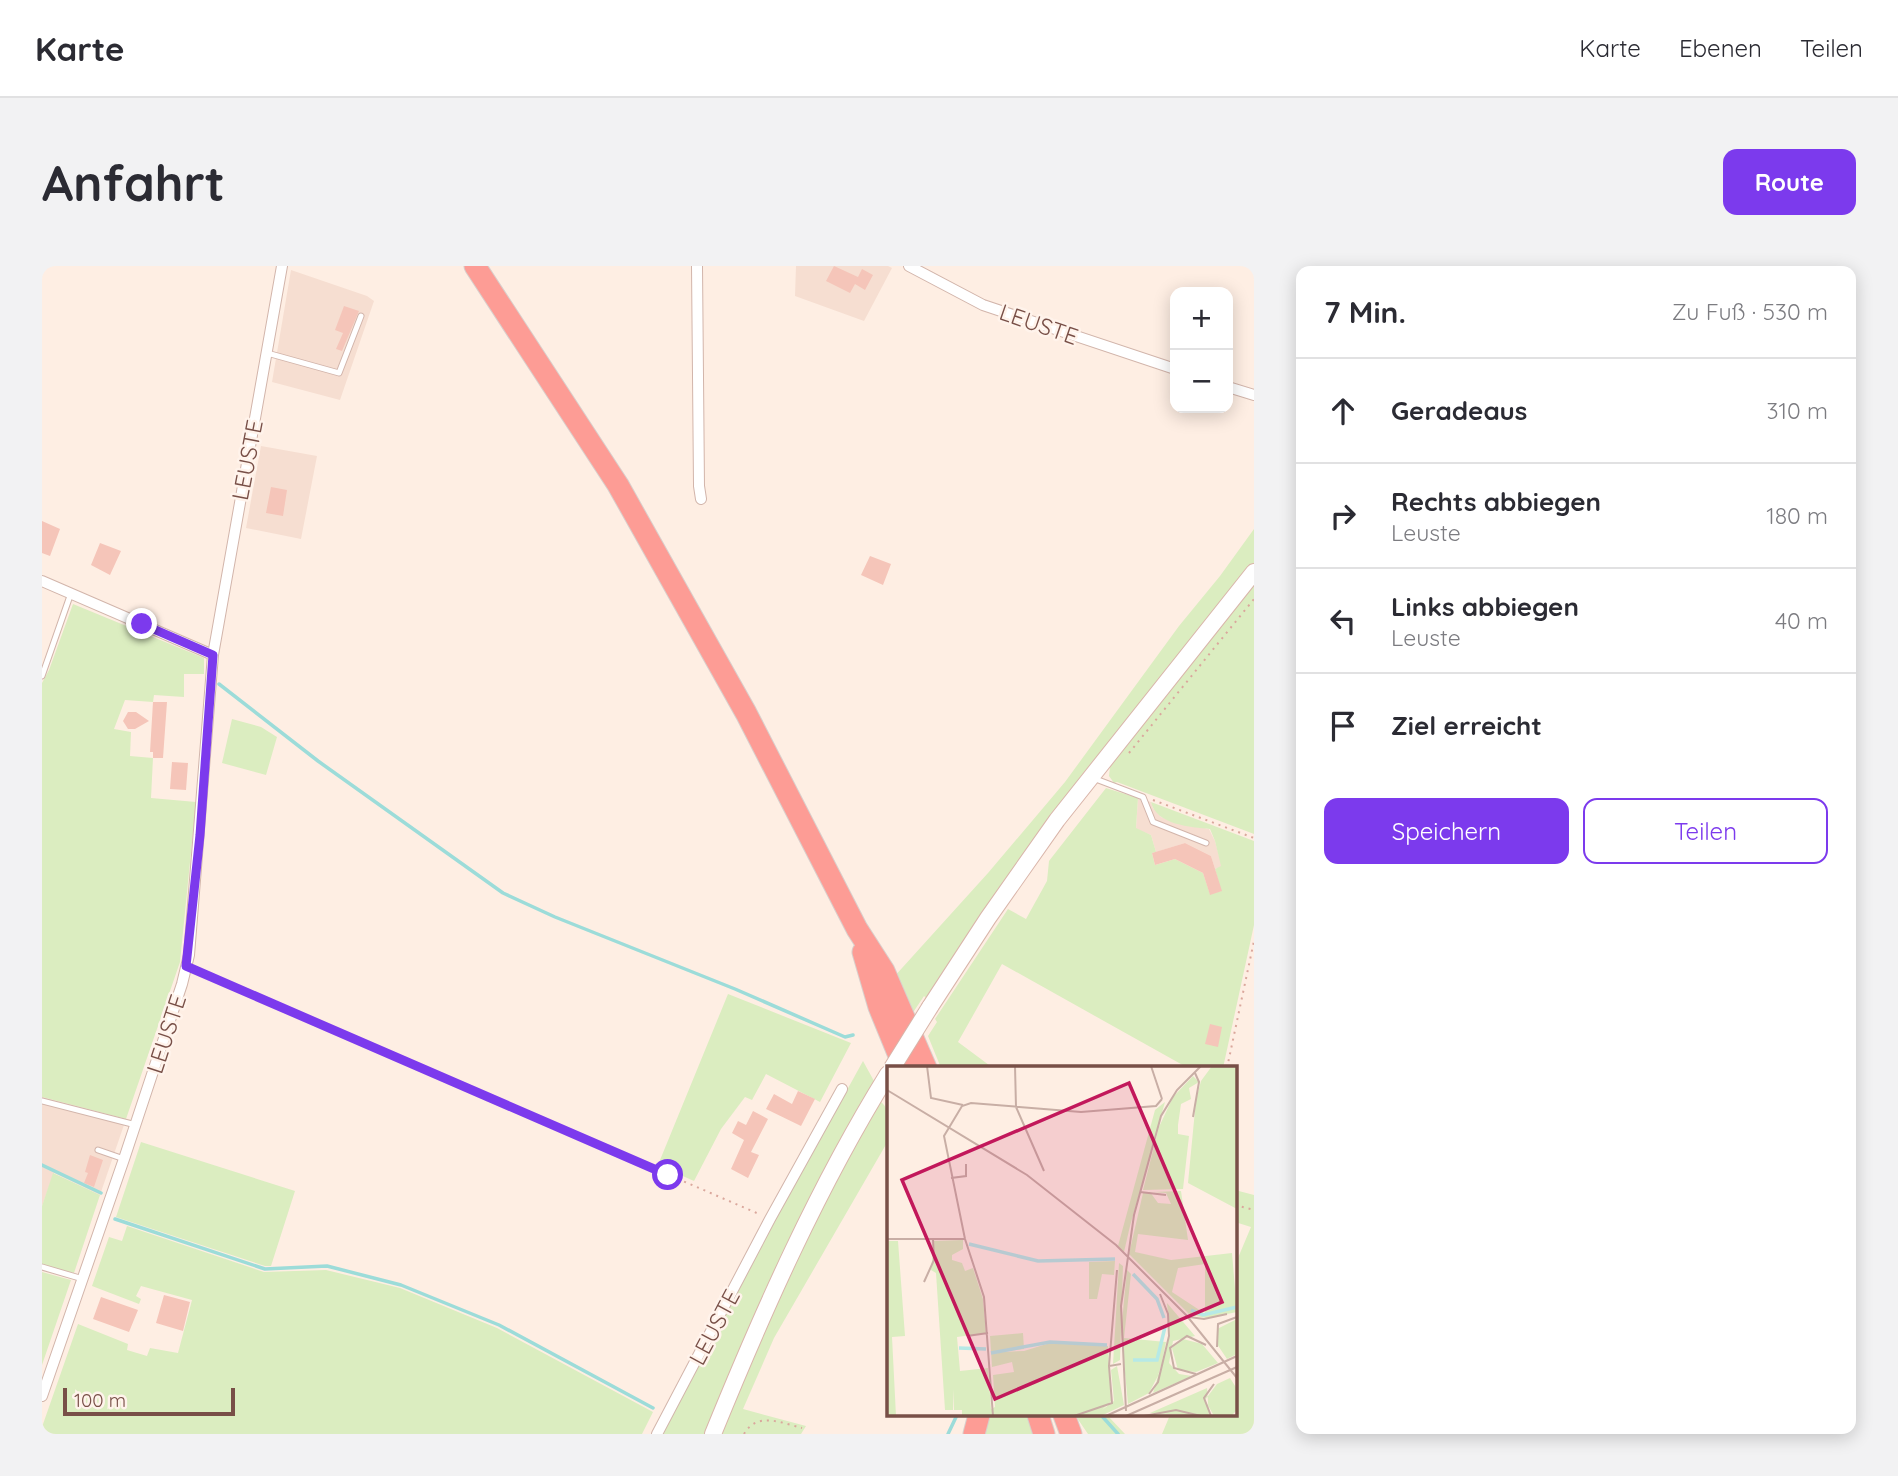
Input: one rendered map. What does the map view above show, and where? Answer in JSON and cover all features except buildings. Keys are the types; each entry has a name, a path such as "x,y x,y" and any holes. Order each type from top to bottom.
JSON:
{"highway":[{"path":"475,266 618,485 746,713 857,929 884,971 925,1066"},
{"path":"857,929 879,1007 903,1066"},
{"path":"974,1434 979,1416"},
{"path":"1038,1416 1044,1434"}],"main road":[{"path":"893,1066 1008,889 1090,776 1254,572"},
{"path":"713,1434 745,1355 790,1258 887,1076"}],"street":[{"name":"LEUSTE","path":"42,1396 136,1125 186,966 200,835 213,655 282,266"},
{"path":"697,266 701,499"},
{"name":"LEUSTE","path":"909,266 983,305 1170,367"},
{"path":"1233,389 1254,395"},
{"path":"42,580 213,655"},
{"name":"LEUSTE","path":"657,1434 842,1089"}],"lane":[{"path":"267,353 340,373 361,316"},
{"path":"42,676 71,593"},
{"path":"1090,776 1143,797 1153,822 1206,843"},
{"path":"42,1101 136,1125"},
{"path":"98,1150 124,1159"},
{"path":"42,1268 84,1279"}],"path":[{"path":"1122,758 1132,751 1254,599"},
{"path":"1143,797 1254,838"},
{"path":"1227,1066 1254,942"},
{"path":"186,966 770,1219"},
{"path":"1237,1206 1254,1210"},
{"path":"744,1434 757,1421 768,1419 802,1427"}],"shaded area":[{"path":"796,266 892,268 864,321 795,296"},
{"path":"291,270 367,296 374,301 340,400 272,382"},
{"path":"261,446 317,456 301,539 246,528"},
{"path":"1138,798 1151,802 1161,817 1209,829 1222,867 1215,869 1211,856 1185,843 1156,852 1151,835 1136,829"},
{"path":"42,1097 126,1119 100,1195 54,1173 42,1206"}],"green space":[{"path":"1254,529 1254,563 1080,777 910,1017 893,978 988,873 1065,782"},
{"path":"1254,582 1254,834 1114,783 1109,776 1111,759"},
{"path":"73,604 204,658 204,674 184,674 184,697 154,695 153,702 125,700 114,729 131,732 130,756 153,758 151,798 196,802 180,962 126,1119 42,1097 42,683"},
{"path":"232,719 261,727 277,737 266,775 222,763"},
{"path":"1106,788 1138,798 1136,828 1151,835 1156,852 1152,853 1155,865 1175,859 1203,873 1210,894 1221,891 1215,869 1221,866 1210,829 1184,826 1167,820 1154,810 1151,802 1254,841 1254,925 1223,1066 1184,1066 1002,964 958,1042 990,1066 940,1066 928,1036 937,1022 935,1019 1008,909 1026,919 1047,881 1049,861"},
{"path":"728,994 851,1043 820,1102 766,1074 752,1100 745,1097 721,1129 694,1181 658,1165"},
{"path":"863,1061 874,1081 784,1255 705,1434 663,1434 776,1219"},
{"path":"880,1101 887,1112 887,1143 774,1338 743,1409 806,1426 801,1434 718,1434 794,1265"},
{"path":"141,1142 295,1191 271,1266 116,1217"},
{"path":"53,1173 100,1195 74,1273 42,1265 42,1206"},
{"path":"1237,1191 1254,1195 1254,1434 1162,1434 1170,1416 1237,1416 1237,1260 1251,1227 1237,1223"},
{"path":"127,1226 264,1272 326,1270 400,1288 497,1328 653,1412 642,1434 42,1434 42,1427 78,1324 128,1344 127,1350 147,1356 150,1348 178,1353 192,1300 141,1286 136,1296 141,1299 139,1304 92,1286 109,1237 122,1241"},
{"path":"42,1272 71,1280 42,1365"},
{"path":"987,1416 1028,1416 1035,1434 980,1434"},
{"path":"1076,1416 1108,1416 1125,1434 1088,1434"}],"waterway":[{"path":"219,684 318,761 503,893 845,1037 853,1035"},
{"path":"42,1165 101,1193"},
{"path":"115,1219 265,1269 327,1266 401,1285 499,1325 653,1408"},
{"path":"948,1434 957,1416"},
{"path":"1102,1416 1118,1434"}],"route":[{"path":"142,624 213,655 200,835 186,966 668,1175"}]}
